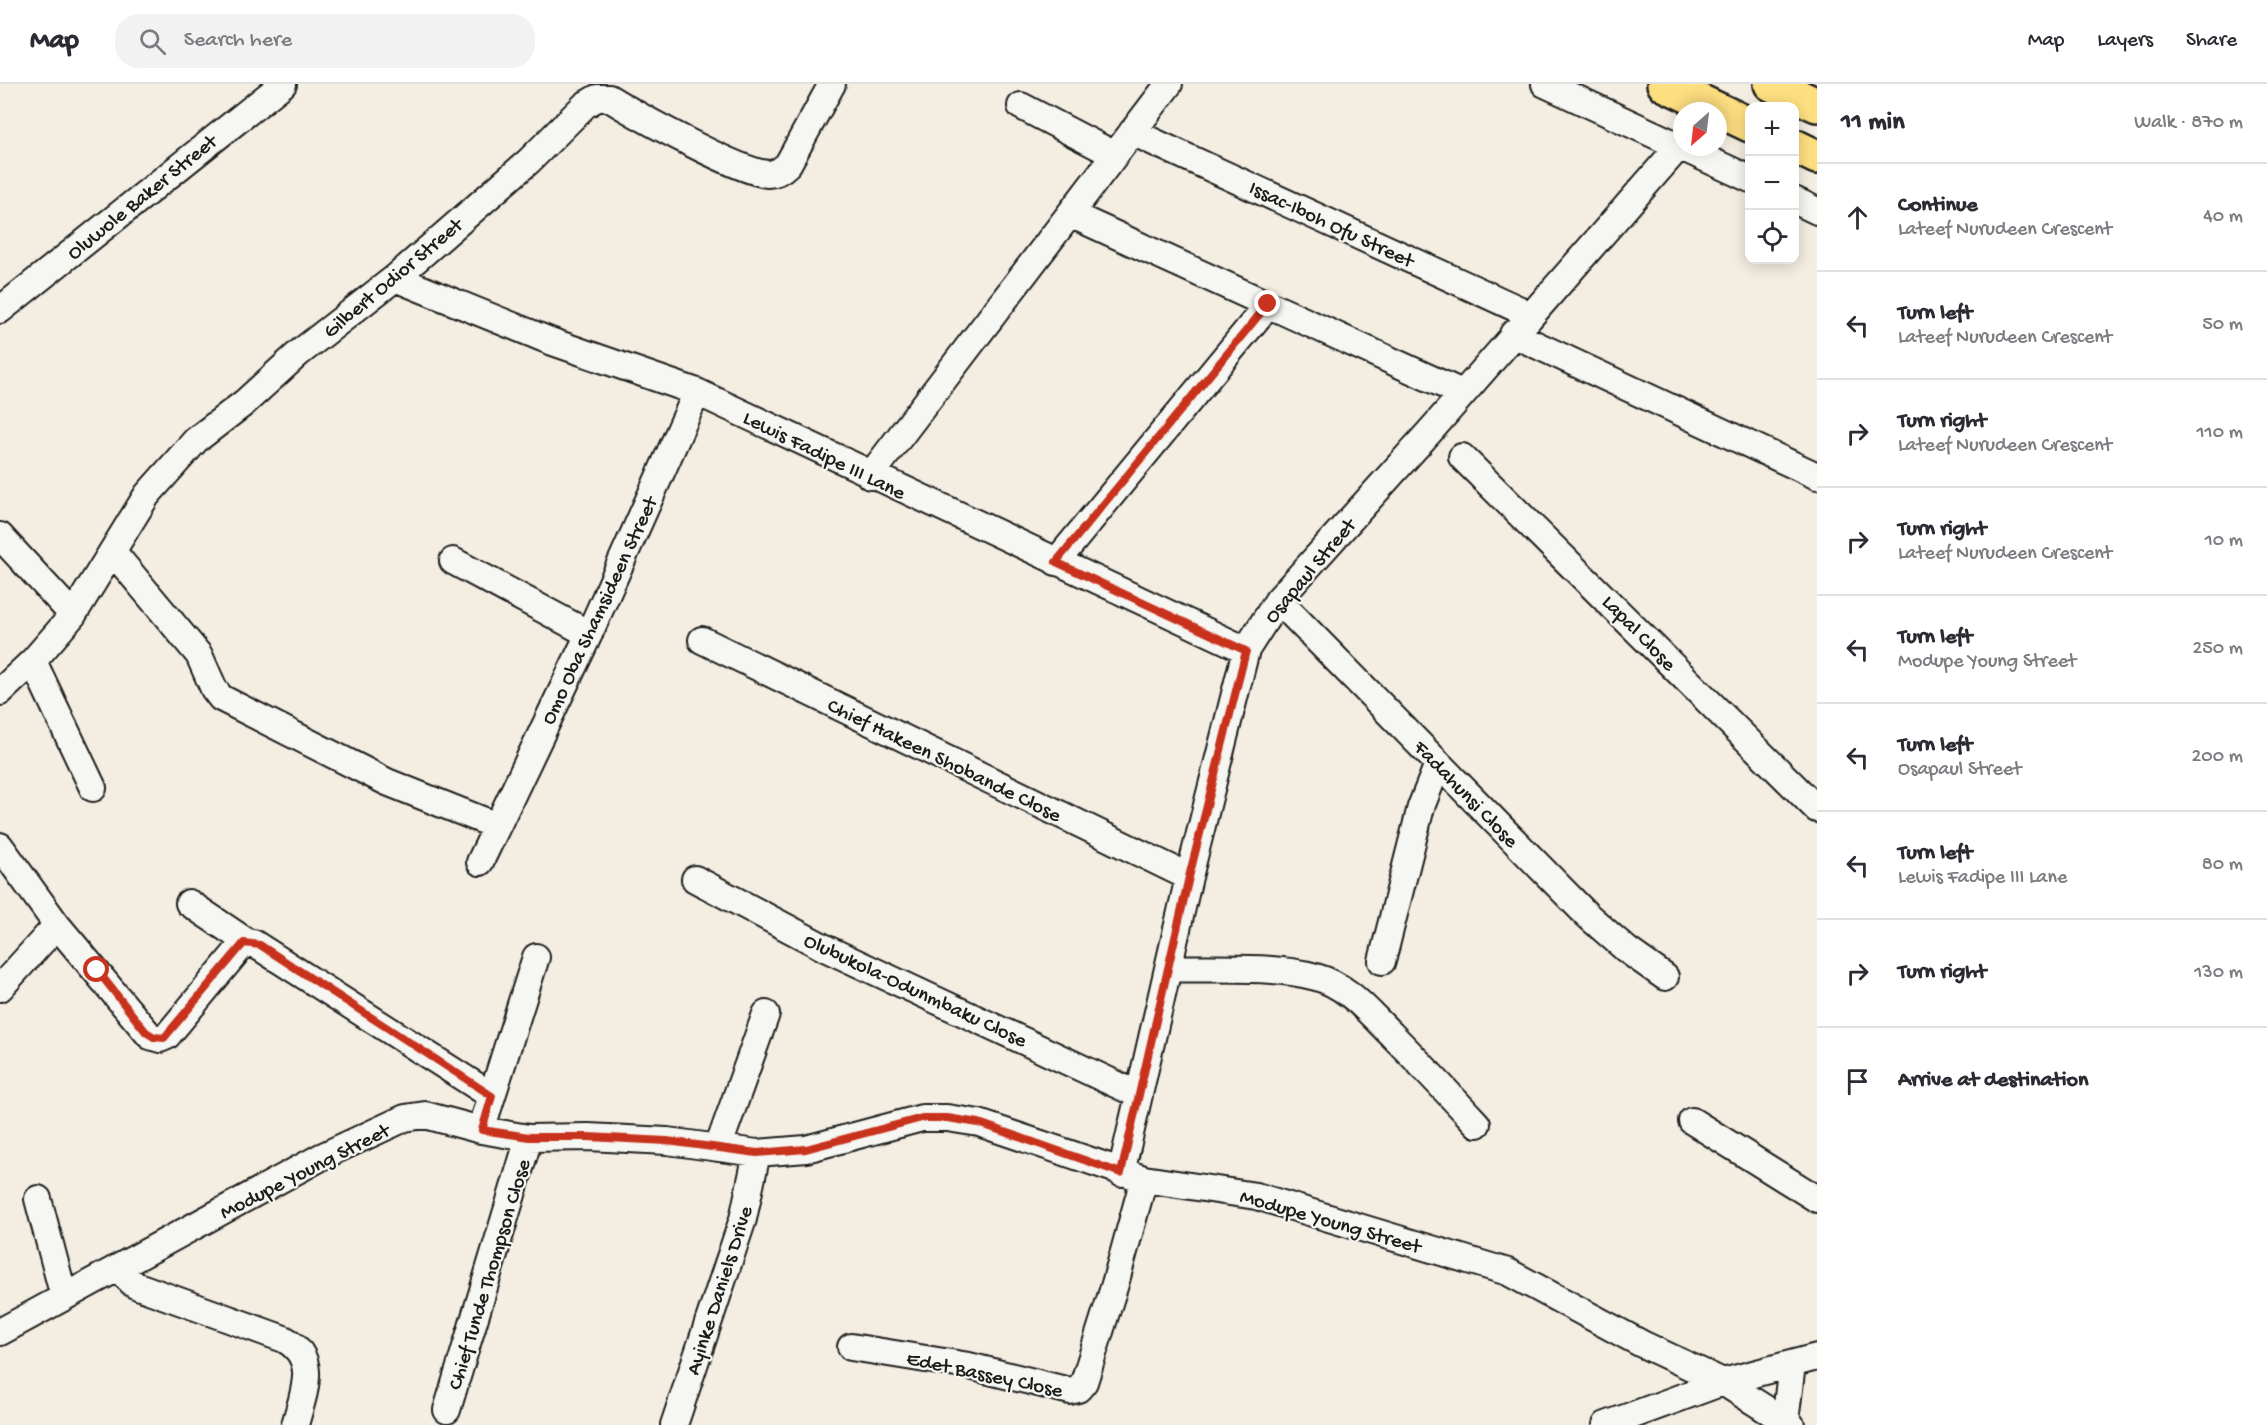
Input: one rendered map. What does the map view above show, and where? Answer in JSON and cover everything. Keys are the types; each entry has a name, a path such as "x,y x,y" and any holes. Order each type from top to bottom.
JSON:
{"highway":[{"path":"1664,84 1698,102"},
{"path":"1771,84 1817,105"},
{"path":"1727,116 1745,123"},
{"path":"1799,148 1817,157"}],"street":[{"name":"Oluwole Baker Street","path":"0,310 283,84"},
{"name":"Gilbert Odior Street","path":"0,692 33,661 73,615 147,495 196,440 244,404 299,353 395,278 529,160 591,101 609,98 742,166 770,174 783,170 788,164 832,84"},
{"path":"870,476 1169,84"},
{"path":"1545,84 1673,141"},
{"path":"1021,106 1115,155"},
{"name":"Issac-Iboh Ofu Street","path":"1132,132 1531,315"},
{"name":"Osapaul Street","path":"1132,1176 1139,1095 1170,968 1189,877 1246,651 1278,600 1673,152"},
{"path":"1704,156 1745,177"},
{"path":"1799,202 1817,211"},
{"path":"1070,214 1462,393"},
{"name":"Lewis Fadipe III Lane","path":"395,278 550,341 697,392 870,476 1246,651"},
{"path":"1056,562 1268,304"},
{"path":"1513,334 1817,476"},
{"name":"Omo Oba Shamsideen Street","path":"480,862 589,634 697,392"},
{"name":"Lapal Close","path":"1462,457 1817,809"},
{"path":"0,536 73,615"},
{"path":"113,552 199,655 214,689 221,698 387,782 497,826"},
{"path":"453,561 589,634"},
{"name":"Fadahunsi Close","path":"1278,600 1587,915 1626,950 1665,977"},
{"name":"Chief Hakeen Shobande Close","path":"702,640 1189,877"},
{"path":"33,661 93,788"},
{"path":"1382,961 1421,807 1438,764"},
{"path":"0,846 57,925 146,1032 158,1038 167,1036 247,942"},
{"name":"Olubukola-Odunmbaku Close","path":"695,879 827,949 1139,1095"},
{"path":"189,903 247,942 273,953 492,1096"},
{"path":"0,988 57,925"},
{"path":"482,1130 536,957"},
{"path":"1170,968 1272,971 1316,977 1329,982 1348,993 1377,1018 1477,1124"},
{"path":"718,1148 765,1014"},
{"name":"Modupe Young Street","path":"0,1332 323,1156 405,1118 425,1115 482,1130 529,1137 667,1141 757,1153 806,1149 922,1118 947,1118 979,1123 1132,1176 1256,1196 1508,1272 1642,1344 1723,1382 1788,1423"},
{"path":"1692,1121 1817,1199"},
{"name":"Chief Tunde Thompson Close","path":"447,1410 529,1137"},
{"name":"Ayinke Daniels Drive","path":"674,1425 743,1219 757,1153"},
{"name":"Edet Bassey Close","path":"851,1347 969,1366 1070,1391 1078,1389 1084,1382 1115,1284 1132,1176"},
{"path":"38,1199 64,1298"},
{"path":"118,1269 135,1285 284,1339 299,1348 306,1367 304,1392 295,1425"},
{"path":"1606,1425 1723,1382 1817,1357"},
{"path":"1788,1423 1792,1364"}],"route":[{"path":"97,970 146,1032 150,1036 164,1038 244,943 260,945 492,1096 482,1130 529,1137 667,1141 757,1153 806,1149 922,1118 947,1118 979,1123 1121,1173 1170,968 1189,877 1246,651 1056,562 1268,304"}]}
